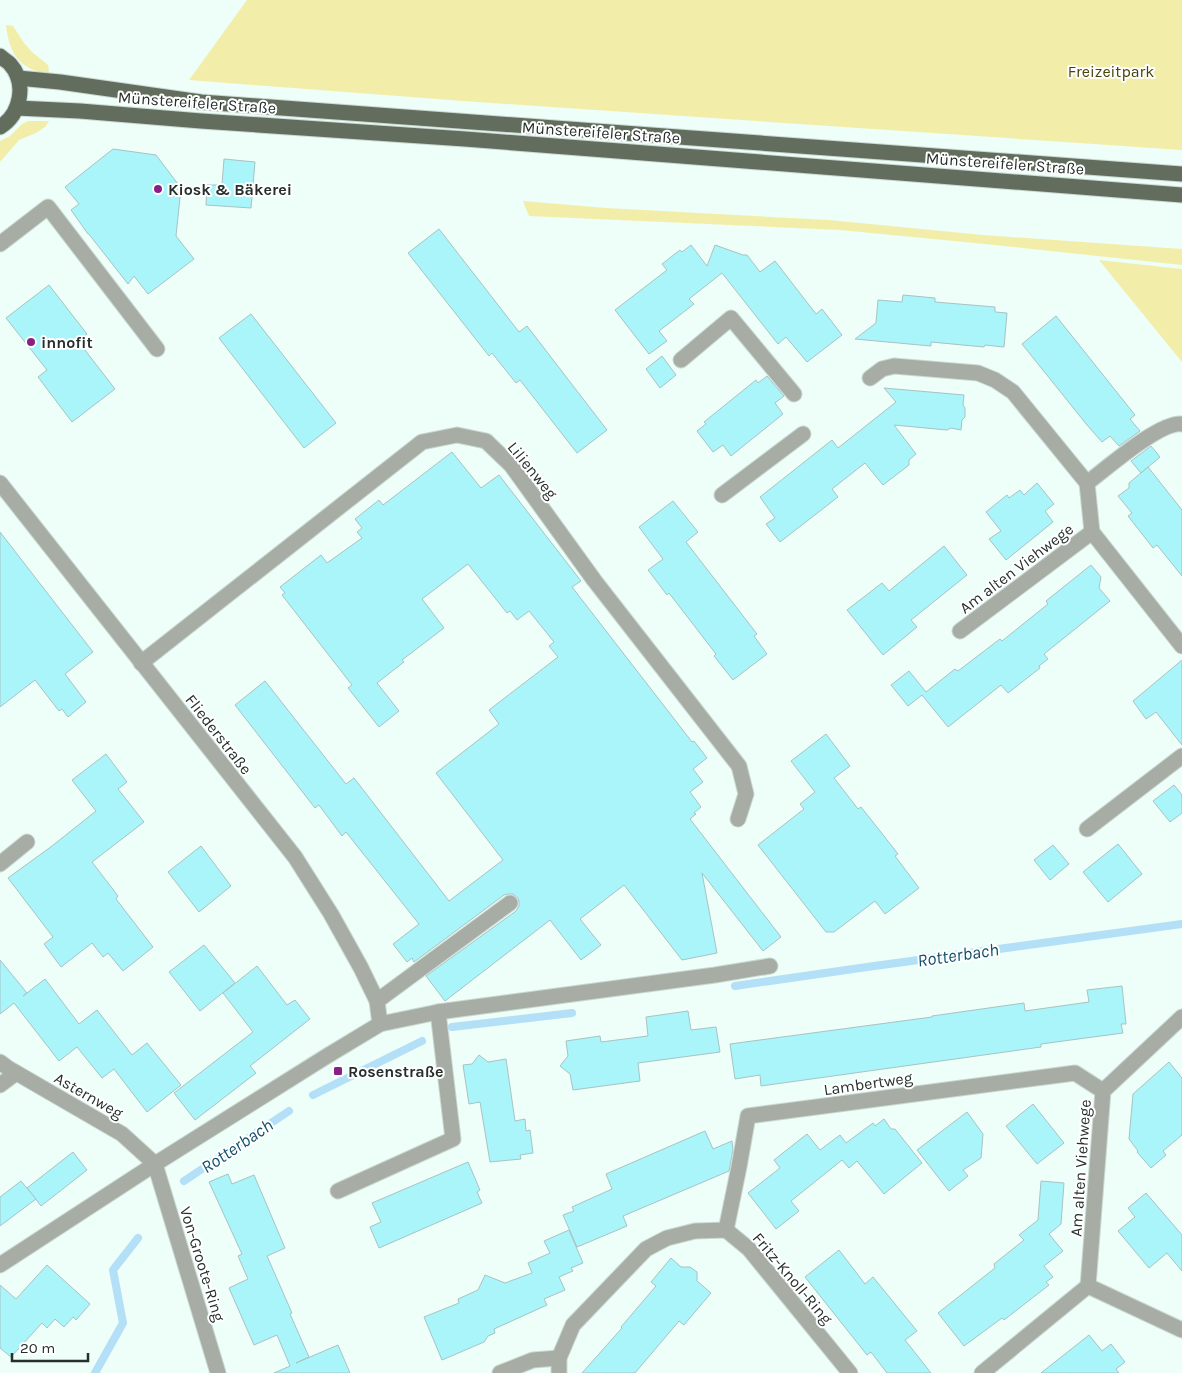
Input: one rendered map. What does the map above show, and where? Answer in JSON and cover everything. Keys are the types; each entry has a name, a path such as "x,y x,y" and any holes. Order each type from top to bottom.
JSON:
{"main road":[{"path":"0,56 10,64 18,78 20,93 17,108 7,122 0,127"},
{"name":"Münstereifeler Straße","path":"18,78 201,102 1182,174"},
{"name":"Münstereifeler Straße","path":"17,108 456,138 1182,195"}],"street":[{"path":"0,244 48,207 157,349"},
{"path":"681,360 731,318 794,394"},
{"path":"870,378 882,369 894,366 978,373 995,380 1013,392 1087,484 1154,433 1177,424 1182,424"},
{"path":"722,495 804,434"},
{"name":"Lilienweg","path":"141,663 422,442 458,435 486,442 511,465 594,580 739,766 746,794 738,819"},
{"name":"Fliederstraße","path":"0,483 295,857 361,968 377,1001 380,1024"},
{"name":"Am alten Viehwege","path":"1087,484 1092,532 1182,646"},
{"name":"Am alten Viehwege","path":"960,632 1092,532"},
{"path":"1087,829 1182,756"},
{"path":"0,864 27,842"},
{"path":"377,1001 510,903"},
{"path":"0,1265 155,1164 380,1024 438,1012 770,966"},
{"path":"338,1191 453,1139 438,1012"},
{"name":"Am alten Viehwege","path":"1088,1286 1103,1091 1180,1024"},
{"name":"Asternweg","path":"0,1062 122,1134 155,1164"},
{"path":"0,1085 16,1073"},
{"name":"Lambertweg","path":"726,1230 748,1116 1076,1073 1103,1091"},
{"name":"Von-Groote-Ring","path":"155,1164 218,1373"},
{"path":"558,1373 559,1358 573,1325 646,1249 667,1238 695,1231 726,1230"},
{"name":"Fritz-Knoll-Ring","path":"726,1230 748,1249 850,1373"},
{"path":"982,1373 1088,1286 1182,1330"},
{"path":"500,1373 533,1360 559,1358"}],"green space":[{"name":"Freizeitpark","path":"247,0 1182,0 1182,150 463,101 189,80"},
{"path":"6,25 13,26 32,52 48,65 48,74 30,68 17,58 7,35"},
{"path":"28,121 49,121 45,127 36,133 19,140 0,162 0,141 10,136 22,124"},
{"path":"523,201 606,208 829,220 983,235 1182,249 1182,265 840,230 529,216"},
{"path":"1099,260 1182,269 1182,362"}],"building":[{"path":"113,149 156,155 181,188 176,236 194,259 148,294 134,276 128,284 88,234 71,210 79,204 65,187"},
{"path":"224,159 255,162 251,208 206,205 207,185 222,185"},
{"path":"439,229 519,332 527,326 607,430 577,453 520,380 516,383 492,353 489,356 408,253"},
{"path":"691,245 707,266 715,245 747,255 760,272 775,261 816,314 822,309 842,335 807,362 786,337 778,344 722,273 689,299 694,304 659,331 667,341 649,354 615,310 667,270 662,264 680,250 682,252"},
{"path":"49,285 87,334 78,341 115,389 72,422 38,377 47,370 6,318"},
{"path":"903,295 935,298 935,302 995,307 995,312 1007,313 1004,347 931,342 931,346 855,339 876,323 878,300 902,302"},
{"path":"251,314 336,423 304,448 219,338"},
{"path":"1056,316 1135,415 1130,419 1140,431 1119,446 1110,436 1102,442 1022,344"},
{"path":"662,356 676,375 660,388 646,369"},
{"path":"767,376 784,396 775,403 783,414 731,456 723,445 713,452 697,431 706,424 704,422 756,380 758,383"},
{"path":"884,388 964,395 965,417 962,420 961,430 894,425 916,454 909,460 909,465 883,485 865,463 832,489 838,497 780,542 766,524 775,518 760,497 832,440 838,448 896,402"},
{"path":"1151,446 1160,457 1141,473 1131,461"},
{"path":"452,452 481,488 499,475 581,581 572,587 692,742 694,741 707,758 693,769 703,782 690,792 701,807 690,819 781,937 763,951 702,873 717,953 682,960 624,885 580,919 601,945 581,960 550,920 445,1001 426,976 516,911 519,906 518,898 513,894 504,895 414,962 412,958 407,962 393,944 419,924 346,832 342,836 319,805 315,808 235,705 265,681 346,784 354,778 449,901 503,860 436,773 499,724 489,710 558,657 549,646 554,642 529,611 517,620 510,611 507,613 468,564 422,599 444,628 402,660 404,662 377,683 399,711 379,727 348,688 352,685 282,595 285,593 280,587 321,555 327,563 362,538 357,532 362,528 355,519 379,500 383,505"},
{"path":"1148,467 1182,510 1182,576 1157,545 1153,548 1128,516 1132,513 1118,496 1129,488 1129,483"},
{"path":"1037,483 1054,504 1045,511 1053,522 1006,560 989,539 1001,531 986,512 1007,495 1009,498 1020,490 1024,495"},
{"path":"673,501 698,532 686,542 757,634 754,636 767,654 733,680 714,656 716,654 669,593 667,595 648,570 663,559 639,527"},
{"path":"0,532 93,652 65,674 86,702 68,717 62,709 59,711 35,680 0,707"},
{"path":"944,546 967,575 911,620 917,627 883,655 847,610 882,583 889,591"},
{"path":"1091,565 1101,577 1099,588 1110,601 1044,654 1048,659 1039,666 1040,668 1008,693 1001,685 948,727 922,695 908,706 891,685 909,671 926,692 955,669 958,671 1000,639 1002,641 1048,604 1046,601"},
{"path":"1182,660 1182,745 1156,712 1146,719 1133,701"},
{"path":"826,734 850,766 834,778 858,809 861,807 898,854 895,856 919,888 885,914 875,901 834,932 826,932 758,845 804,809 800,804 815,792 791,761"},
{"path":"106,754 127,782 118,789 144,822 92,862 118,896 116,899 153,947 123,971 108,953 103,957 92,943 61,967 44,944 53,937 8,878 96,811 72,780"},
{"path":"1174,785 1182,795 1182,813 1170,822 1153,801"},
{"path":"1118,844 1142,874 1108,902 1083,872"},
{"path":"1053,845 1069,864 1050,880 1034,860"},
{"path":"201,846 231,886 199,912 168,872"},
{"path":"204,945 235,983 200,1011 169,972"},
{"path":"0,960 27,993 45,979 79,1024 97,1010 132,1055 147,1043 181,1085 147,1112 114,1069 102,1078 77,1047 59,1061 14,1003 0,1014"},
{"path":"257,966 287,1005 295,1000 310,1019 250,1066 256,1073 195,1120 174,1093 253,1032 223,993"},
{"path":"1122,986 1126,1024 1121,1024 1123,1033 1041,1044 1041,1047 761,1086 760,1075 735,1079 730,1044 1024,1003 1025,1011 1089,1002 1087,990"},
{"path":"688,1011 691,1030 716,1027 720,1052 638,1063 640,1081 573,1090 570,1074 560,1066 568,1056 566,1041 600,1036 601,1042 648,1036 646,1017"},
{"path":"479,1055 488,1062 506,1059 515,1121 525,1119 526,1131 530,1130 533,1153 520,1155 521,1159 490,1162 480,1102 469,1104 463,1065 472,1064"},
{"path":"1169,1062 1182,1078 1182,1135 1163,1151 1166,1155 1151,1168 1129,1139 1133,1094"},
{"path":"1033,1104 1064,1143 1037,1164 1006,1126"},
{"path":"967,1112 983,1134 981,1158 963,1170 968,1176 949,1191 917,1150"},
{"path":"884,1119 891,1129 895,1129 922,1163 884,1194 857,1161 849,1168 842,1160 791,1201 799,1211 776,1229 748,1193 780,1168 774,1160 807,1134 820,1150 840,1135 846,1143 873,1123 875,1126"},
{"path":"705,1131 713,1149 732,1141 733,1150 729,1171 623,1216 627,1226 577,1247 563,1215 574,1211 572,1207 612,1189 606,1174"},
{"path":"73,1152 87,1170 41,1206 27,1188"},
{"path":"468,1162 480,1190 477,1192 482,1203 379,1248 370,1227 381,1222 372,1203"},
{"path":"228,1174 232,1184 254,1175 285,1248 267,1256 309,1357 296,1363 338,1345 350,1373 274,1373 290,1366 277,1335 254,1345 229,1288 248,1279 238,1256 242,1254 209,1182"},
{"path":"21,1181 36,1199 0,1226 0,1197"},
{"path":"1041,1181 1064,1183 1061,1224 1049,1234 1063,1251 1044,1266 1053,1277 1046,1282 1049,1285 1004,1320 1002,1318 964,1346 938,1313 995,1268 994,1264 1024,1240 1019,1235 1038,1220"},
{"path":"1146,1193 1182,1235 1182,1271 1167,1253 1149,1268 1118,1231 1135,1217 1128,1208"},
{"path":"569,1230 583,1263 571,1268 573,1271 559,1277 565,1290 544,1299 547,1305 494,1329 495,1333 488,1336 484,1342 442,1360 424,1317 459,1303 458,1299 478,1290 485,1275 505,1283 532,1273 528,1263 550,1253 544,1241"},
{"path":"839,1250 865,1284 873,1277 917,1331 905,1340 931,1373 887,1373 871,1352 867,1355 805,1277"},
{"path":"671,1258 681,1267 690,1267 697,1272 697,1281 711,1293 684,1325 679,1321 635,1373 582,1373 656,1286 651,1282"},
{"path":"47,1265 90,1304 76,1320 73,1317 64,1327 55,1319 47,1328 42,1323 11,1357 0,1348 0,1285 16,1299"},
{"path":"1089,1335 1102,1351 1111,1344 1125,1362 1116,1369 1119,1373 1041,1373"}],"waterway":[{"name":"Rotterbach","path":"735,986 1182,924"},
{"name":"Rotterbach","path":"452,1027 572,1013"},
{"name":"Rotterbach","path":"313,1095 422,1041"},
{"name":"Rotterbach","path":"184,1181 289,1111"},
{"name":"Rotterbach","path":"95,1373 123,1323 113,1270 138,1238"}],"place":[{"name":"Kiosk & Bäkerei","path":"158,189"},
{"name":"innofit","path":"31,342"},
{"name":"Rosenstraße","path":"338,1071"}]}
